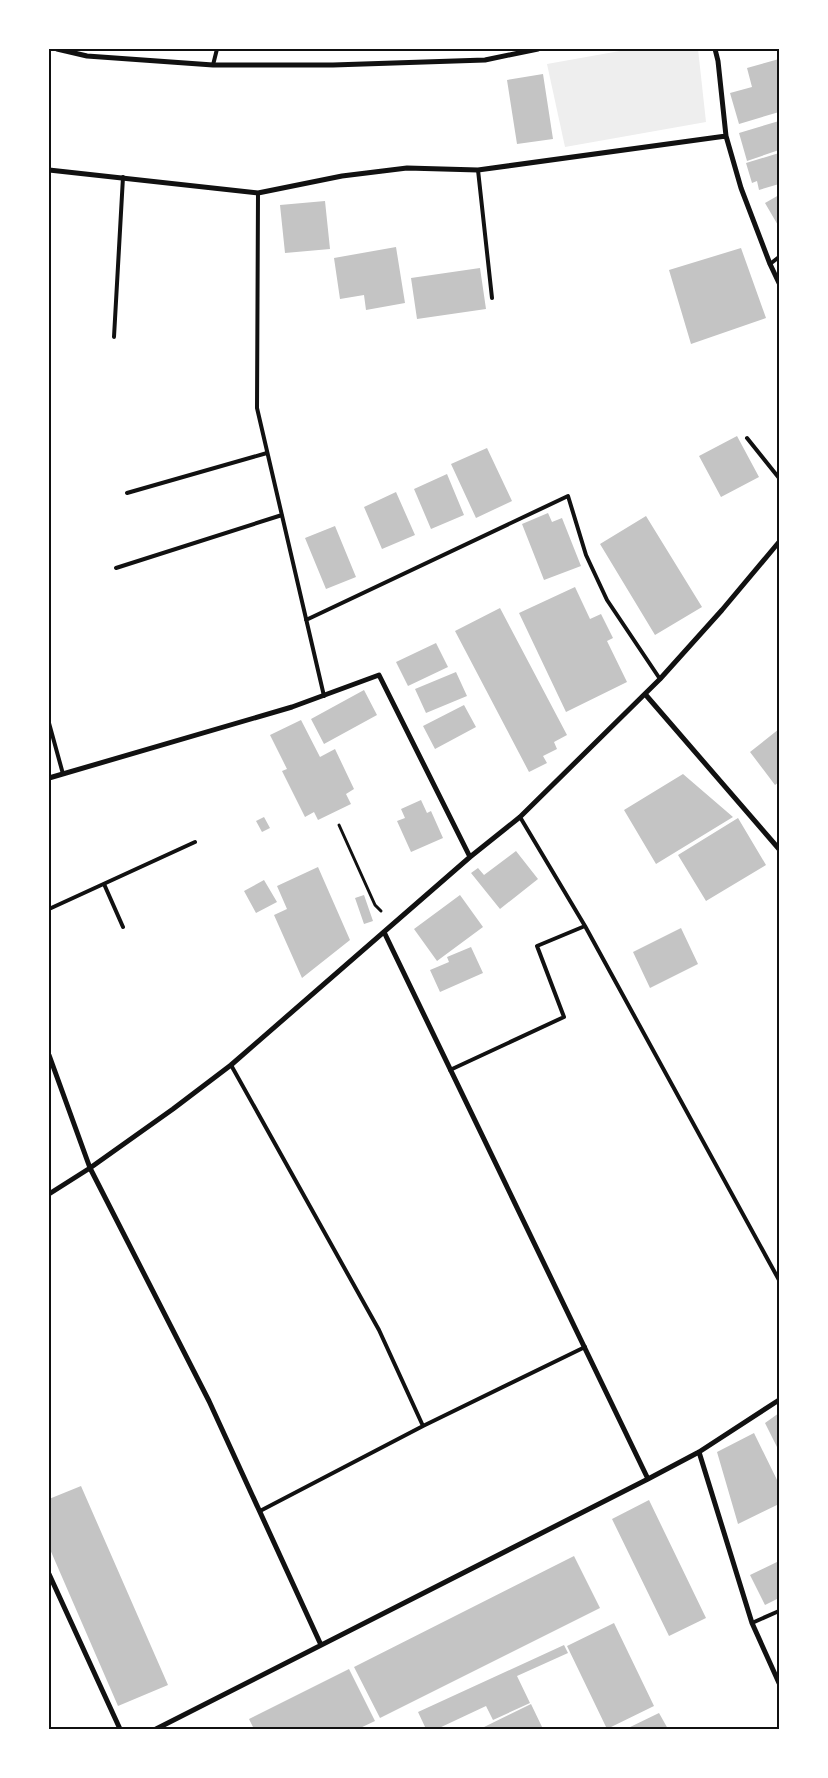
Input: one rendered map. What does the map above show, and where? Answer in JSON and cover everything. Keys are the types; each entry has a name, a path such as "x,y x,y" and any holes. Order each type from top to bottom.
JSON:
{"street":[{"path":"58,49 87,56 213,65 333,65 485,60 538,49"},
{"path":"715,49 726,136 741,188 779,283"},
{"path":"49,170 258,192 342,176 407,168 478,170 726,136"},
{"path":"49,1194 90,1168 174,1109 231,1065 470,857 520,817 660,679 722,610 779,542"},
{"path":"49,778 292,707 379,675 470,857"},
{"path":"645,694 779,849"},
{"path":"384,932 648,1480"},
{"path":"49,1055 90,1168 210,1401 321,1645"},
{"path":"156,1729 648,1480 699,1452 779,1400"},
{"path":"699,1452 752,1623 779,1683"},
{"path":"49,1574 120,1729"}],"lane":[{"path":"213,65 216,49"},
{"path":"478,170 492,298"},
{"path":"114,337 123,177"},
{"path":"258,192 257,408 324,696"},
{"path":"770,264 779,257"},
{"path":"747,438 779,478"},
{"path":"127,493 267,453"},
{"path":"306,620 568,496 586,555 607,600 660,679"},
{"path":"116,568 282,515"},
{"path":"49,723 62,774"},
{"path":"520,817 585,926 779,1280"},
{"path":"49,908 194,842"},
{"path":"104,884 123,926"},
{"path":"450,1070 564,1017 537,946 585,926"},
{"path":"231,1065 379,1330 423,1426"},
{"path":"260,1511 423,1426 585,1347"},
{"path":"752,1623 779,1612"}],"path":[{"path":"338,825 375,905 380,910 389,927"}],"shaded area":[{"path":"631,49 698,49 706,122 565,147 547,64"}],"building":[{"path":"779,59 779,112 739,124 730,93 752,87 747,68"},
{"path":"543,74 553,139 517,144 507,80"},
{"path":"779,121 779,150 747,161 739,133"},
{"path":"779,153 779,184 759,190 757,181 752,183 746,163"},
{"path":"779,195 779,227 765,203"},
{"path":"325,201 330,249 285,253 280,205"},
{"path":"396,247 405,303 366,310 364,295 340,299 334,258"},
{"path":"741,248 766,318 691,344 669,270"},
{"path":"480,268 486,309 417,319 411,278"},
{"path":"737,436 759,477 721,497 699,456"},
{"path":"487,448 512,501 476,518 451,464"},
{"path":"447,474 464,515 431,529 414,489"},
{"path":"396,492 415,535 382,549 364,507"},
{"path":"548,513 552,522 562,518 581,566 544,580 522,524"},
{"path":"646,516 702,607 655,635 600,544"},
{"path":"335,526 356,577 326,589 305,538"},
{"path":"575,587 590,619 601,614 613,638 607,641 627,682 566,712 519,613"},
{"path":"500,608 567,735 554,742 557,749 543,756 547,763 529,772 455,631"},
{"path":"436,643 448,667 408,686 396,662"},
{"path":"456,672 467,696 426,713 415,689"},
{"path":"364,690 377,715 324,744 311,719"},
{"path":"464,705 476,727 435,749 423,726"},
{"path":"301,720 320,757 335,749 354,789 346,794 351,804 318,820 314,812 305,817 282,771 287,769 270,735"},
{"path":"779,729 779,782 775,785 750,752"},
{"path":"683,774 733,817 656,864 624,810"},
{"path":"421,800 427,813 431,811 443,838 411,852 397,821 405,818 401,809"},
{"path":"264,817 270,828 262,832 256,821"},
{"path":"738,818 766,865 706,901 678,855"},
{"path":"516,851 538,879 500,909 471,873 478,868 484,875"},
{"path":"318,867 350,940 302,978 274,915 287,909 277,886"},
{"path":"264,880 277,902 256,913 244,891"},
{"path":"364,895 373,921 364,924 355,898"},
{"path":"460,895 483,927 437,961 414,929"},
{"path":"681,928 698,964 650,988 633,952"},
{"path":"471,947 483,973 440,992 430,970 449,962 447,957"},
{"path":"779,1413 779,1451 765,1423"},
{"path":"754,1433 779,1484 779,1504 738,1524 717,1452"},
{"path":"81,1486 168,1685 118,1706 49,1547 49,1499"},
{"path":"649,1500 706,1618 669,1636 612,1519"},
{"path":"574,1556 600,1608 380,1718 354,1667"},
{"path":"779,1561 779,1598 765,1605 750,1575"},
{"path":"614,1623 654,1706 607,1729 567,1646"},
{"path":"564,1645 568,1653 517,1676 530,1703 493,1720 486,1706 437,1729 426,1729 418,1712"},
{"path":"349,1669 375,1721 358,1729 254,1729 249,1719"},
{"path":"531,1704 543,1729 480,1729"},
{"path":"659,1713 668,1729 626,1729"}]}
